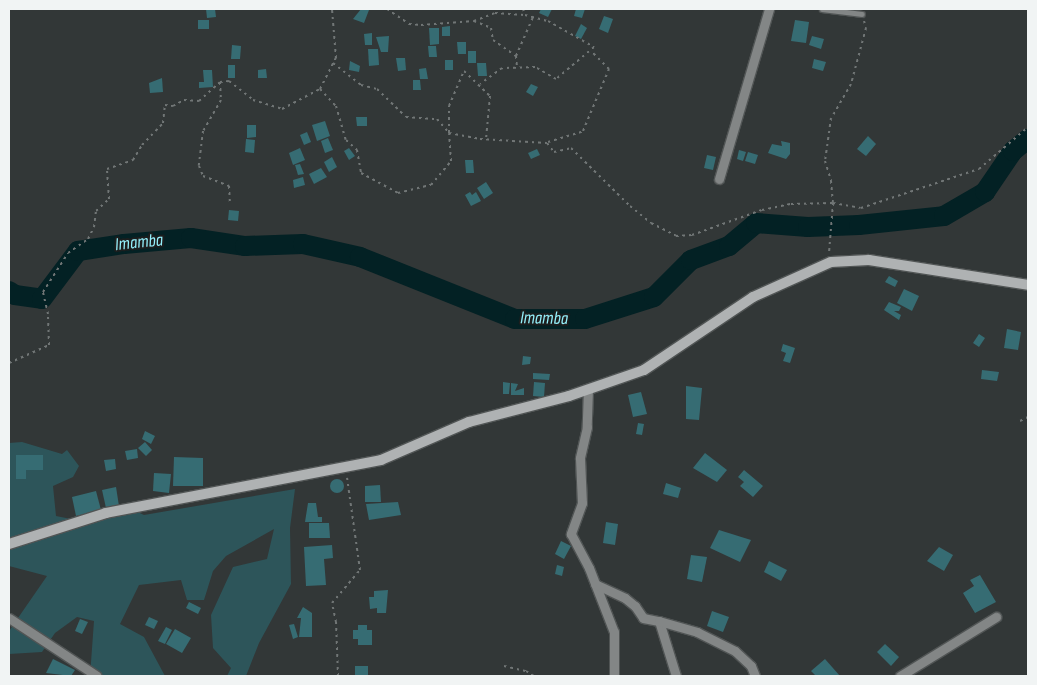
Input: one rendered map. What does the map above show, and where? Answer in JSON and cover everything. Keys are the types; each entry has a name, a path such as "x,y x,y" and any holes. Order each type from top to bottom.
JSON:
{"street":[{"path":"719,179 769,9"},
{"path":"9,544 106,513 381,460 469,422 588,389 644,370 753,297 831,262 869,260 1028,285"},
{"path":"588,389 587,427 580,458 582,502 571,534 595,584 614,632 614,676"},
{"path":"595,584 625,598 643,618 697,632 735,651 751,666 754,676"},
{"path":"900,676 996,617"},
{"path":"9,618 97,676"},
{"path":"659,621 676,676"}],"lane":[{"path":"822,9 862,14"}],"path":[{"path":"9,362 48,345 48,314 43,292 68,253 88,239 94,227 96,211 109,199 107,168 134,160 142,145 163,123 165,105 174,106 184,100 199,101 220,82 229,81 253,100 282,109 320,89 333,63 335,42 332,9"},
{"path":"387,9 409,24 474,22 491,28 493,40 516,56"},
{"path":"523,9 525,15"},
{"path":"474,22 495,13 525,15 548,22 594,48 592,52 556,79 535,67 502,68 480,84"},
{"path":"828,250 833,203 832,180 825,161 831,118 851,84 866,28 862,14"},
{"path":"517,69 516,56 533,17"},
{"path":"333,63 361,85 377,89 406,117 437,119 449,133 486,139 547,142 583,131 609,69 592,52"},
{"path":"320,89 336,106 346,140 357,150 361,173 398,193 431,184 452,160 449,106 464,71 480,84 490,96 486,139"},
{"path":"220,82 222,100 203,131 199,166 203,176 229,186 230,203"},
{"path":"547,142 554,152 571,148 630,206 651,223 676,236 692,235 772,208 792,204 833,203 861,208 979,169 1028,127"},
{"path":"1020,421 1028,417"},
{"path":"338,676 336,622 332,603 360,570 346,468"},
{"path":"504,666 526,670 534,676"}],"shaded area":[{"path":"22,442 62,454 67,450 79,466 73,477 53,486 56,516 71,519 129,508 144,515 295,489 290,528 291,584 259,643 246,676 227,676 231,668 213,648 211,615 233,567 267,559 274,529 226,556 213,571 204,600 187,600 181,580 139,585 120,624 144,637 165,676 90,676 94,621 77,617 55,633 42,652 9,654 9,631 47,576 9,566 9,443"}],"building":[{"path":"206,9 215,9 216,17 207,18"},
{"path":"361,9 369,10 364,23 353,19"},
{"path":"541,9 552,9 548,17 539,13"},
{"path":"576,9 585,9 582,18 574,16"},
{"path":"604,16 613,19 608,33 599,29"},
{"path":"198,20 209,20 209,29 198,29"},
{"path":"795,20 809,22 806,43 791,41"},
{"path":"581,24 587,28 581,39 575,36"},
{"path":"450,26 450,36 442,36 442,27"},
{"path":"429,28 439,28 439,44 430,45"},
{"path":"372,33 372,45 365,45 364,34"},
{"path":"389,36 388,52 381,52 376,37"},
{"path":"812,36 824,39 821,49 809,45"},
{"path":"457,42 466,42 466,54 458,54"},
{"path":"232,45 241,46 240,59 231,59"},
{"path":"428,46 436,46 437,57 429,57"},
{"path":"368,49 378,49 379,65 369,66"},
{"path":"468,51 476,51 476,63 468,63"},
{"path":"396,58 405,58 406,70 398,71"},
{"path":"814,59 826,62 823,71 812,68"},
{"path":"445,60 453,60 453,70 445,70"},
{"path":"350,61 360,66 359,72 349,70"},
{"path":"477,63 486,63 487,76 478,76"},
{"path":"228,65 235,65 235,78 228,78"},
{"path":"426,68 428,79 420,79 419,69"},
{"path":"266,69 267,78 258,78 258,70"},
{"path":"203,70 212,70 213,87 199,88 199,82 204,82"},
{"path":"162,78 163,92 150,93 149,83"},
{"path":"413,80 420,80 421,90 413,90"},
{"path":"531,84 538,87 533,96 526,92"},
{"path":"356,117 367,117 367,126 357,126"},
{"path":"325,121 330,136 317,141 312,125"},
{"path":"247,125 256,125 256,137 247,138"},
{"path":"307,132 311,142 304,145 300,135"},
{"path":"868,136 876,144 866,156 857,149"},
{"path":"328,138 333,150 325,153 321,141"},
{"path":"246,139 255,140 254,153 245,152"},
{"path":"781,141 790,143 790,154 786,159 768,153 772,144 782,146"},
{"path":"300,148 305,160 293,165 289,153"},
{"path":"349,148 355,156 349,160 344,151"},
{"path":"537,149 540,155 531,159 528,153"},
{"path":"739,150 746,152 743,161 737,159"},
{"path":"748,152 758,155 755,164 745,161"},
{"path":"707,155 716,157 713,170 704,168"},
{"path":"332,157 337,167 329,172 324,162"},
{"path":"465,160 473,160 474,173 466,173"},
{"path":"300,164 304,174 298,175 295,165"},
{"path":"321,168 327,177 314,184 309,174"},
{"path":"303,177 305,185 294,188 293,180"},
{"path":"486,182 493,193 484,199 477,188"},
{"path":"470,192 472,195 476,192 481,201 471,206 465,195"},
{"path":"229,210 239,211 238,221 228,220"},
{"path":"889,276 898,281 895,287 885,282"},
{"path":"904,289 919,296 912,311 897,303"},
{"path":"889,302 901,307 899,311 894,311 901,315 899,320 884,310"},
{"path":"1007,329 1021,332 1018,350 1004,348"},
{"path":"979,334 985,338 979,347 973,343"},
{"path":"783,344 795,348 790,363 783,361 786,353 781,351"},
{"path":"523,356 531,357 530,364 522,365"},
{"path":"982,370 999,372 997,381 981,379"},
{"path":"533,373 550,374 549,380 533,379"},
{"path":"503,382 510,383 509,394 503,394"},
{"path":"534,382 545,383 544,397 533,396"},
{"path":"511,383 518,384 515,391 524,388 524,395 511,395"},
{"path":"686,386 702,388 699,420 686,419"},
{"path":"641,392 647,414 633,417 628,395"},
{"path":"638,423 644,424 642,435 636,434"},
{"path":"145,431 155,436 151,444 142,439"},
{"path":"145,442 152,450 146,456 138,448"},
{"path":"137,449 138,458 127,460 125,451"},
{"path":"705,453 727,470 717,482 693,468"},
{"path":"16,455 43,455 43,470 26,470 26,479 16,479"},
{"path":"174,457 203,458 203,486 173,486"},
{"path":"115,459 116,469 106,471 104,460"},
{"path":"744,470 763,486 753,497 740,486 744,482 738,477"},
{"path":"154,473 171,474 169,493 153,491"},
{"path":"337,479 342,481 344,486 342,491 337,493 332,491 330,486 332,481"},
{"path":"666,483 681,488 678,498 663,494"},
{"path":"380,485 381,502 365,502 365,486"},
{"path":"116,487 119,506 106,508 102,490"},
{"path":"96,491 101,510 76,516 72,497"},
{"path":"398,502 401,515 369,520 366,504"},
{"path":"308,503 316,503 318,517 322,517 322,522 305,522"},
{"path":"606,522 618,524 615,545 603,543"},
{"path":"309,523 329,523 330,538 309,538"},
{"path":"719,530 751,540 740,562 710,548"},
{"path":"561,541 571,546 564,559 555,554"},
{"path":"332,545 333,558 324,559 326,585 306,586 304,547"},
{"path":"939,547 953,555 944,571 927,561"},
{"path":"691,555 707,557 702,582 687,579"},
{"path":"769,561 787,570 781,581 764,572"},
{"path":"557,565 564,567 562,576 555,574"},
{"path":"980,575 996,602 975,613 963,593 974,586 970,580"},
{"path":"388,590 386,613 377,613 377,608 370,609 369,597 374,597 374,591"},
{"path":"189,602 201,608 198,614 186,608"},
{"path":"303,607 312,613 312,637 299,637 301,618 297,618"},
{"path":"712,611 729,617 723,632 707,626"},
{"path":"149,617 158,621 154,629 145,625"},
{"path":"80,619 88,622 82,634 75,631"},
{"path":"294,624 298,637 293,639 289,625"},
{"path":"358,625 367,625 367,630 372,630 372,645 358,645 358,639 353,639 353,630 358,630"},
{"path":"166,627 172,630 165,644 158,641"},
{"path":"175,629 191,638 182,653 166,644"},
{"path":"885,644 899,657 891,666 877,652"},
{"path":"53,659 75,670 71,676 46,673"},
{"path":"825,659 840,676 816,676 811,671"},
{"path":"355,666 368,666 368,676 355,676"}],"waterway":[{"name":"Imamba","path":"9,291 15,295 42,299 78,251 124,244 191,238 245,246 303,244 360,257 515,319 585,319 654,297 691,260 729,246 756,223 808,227 859,225 944,216 985,192 1013,151 1028,139"}]}
